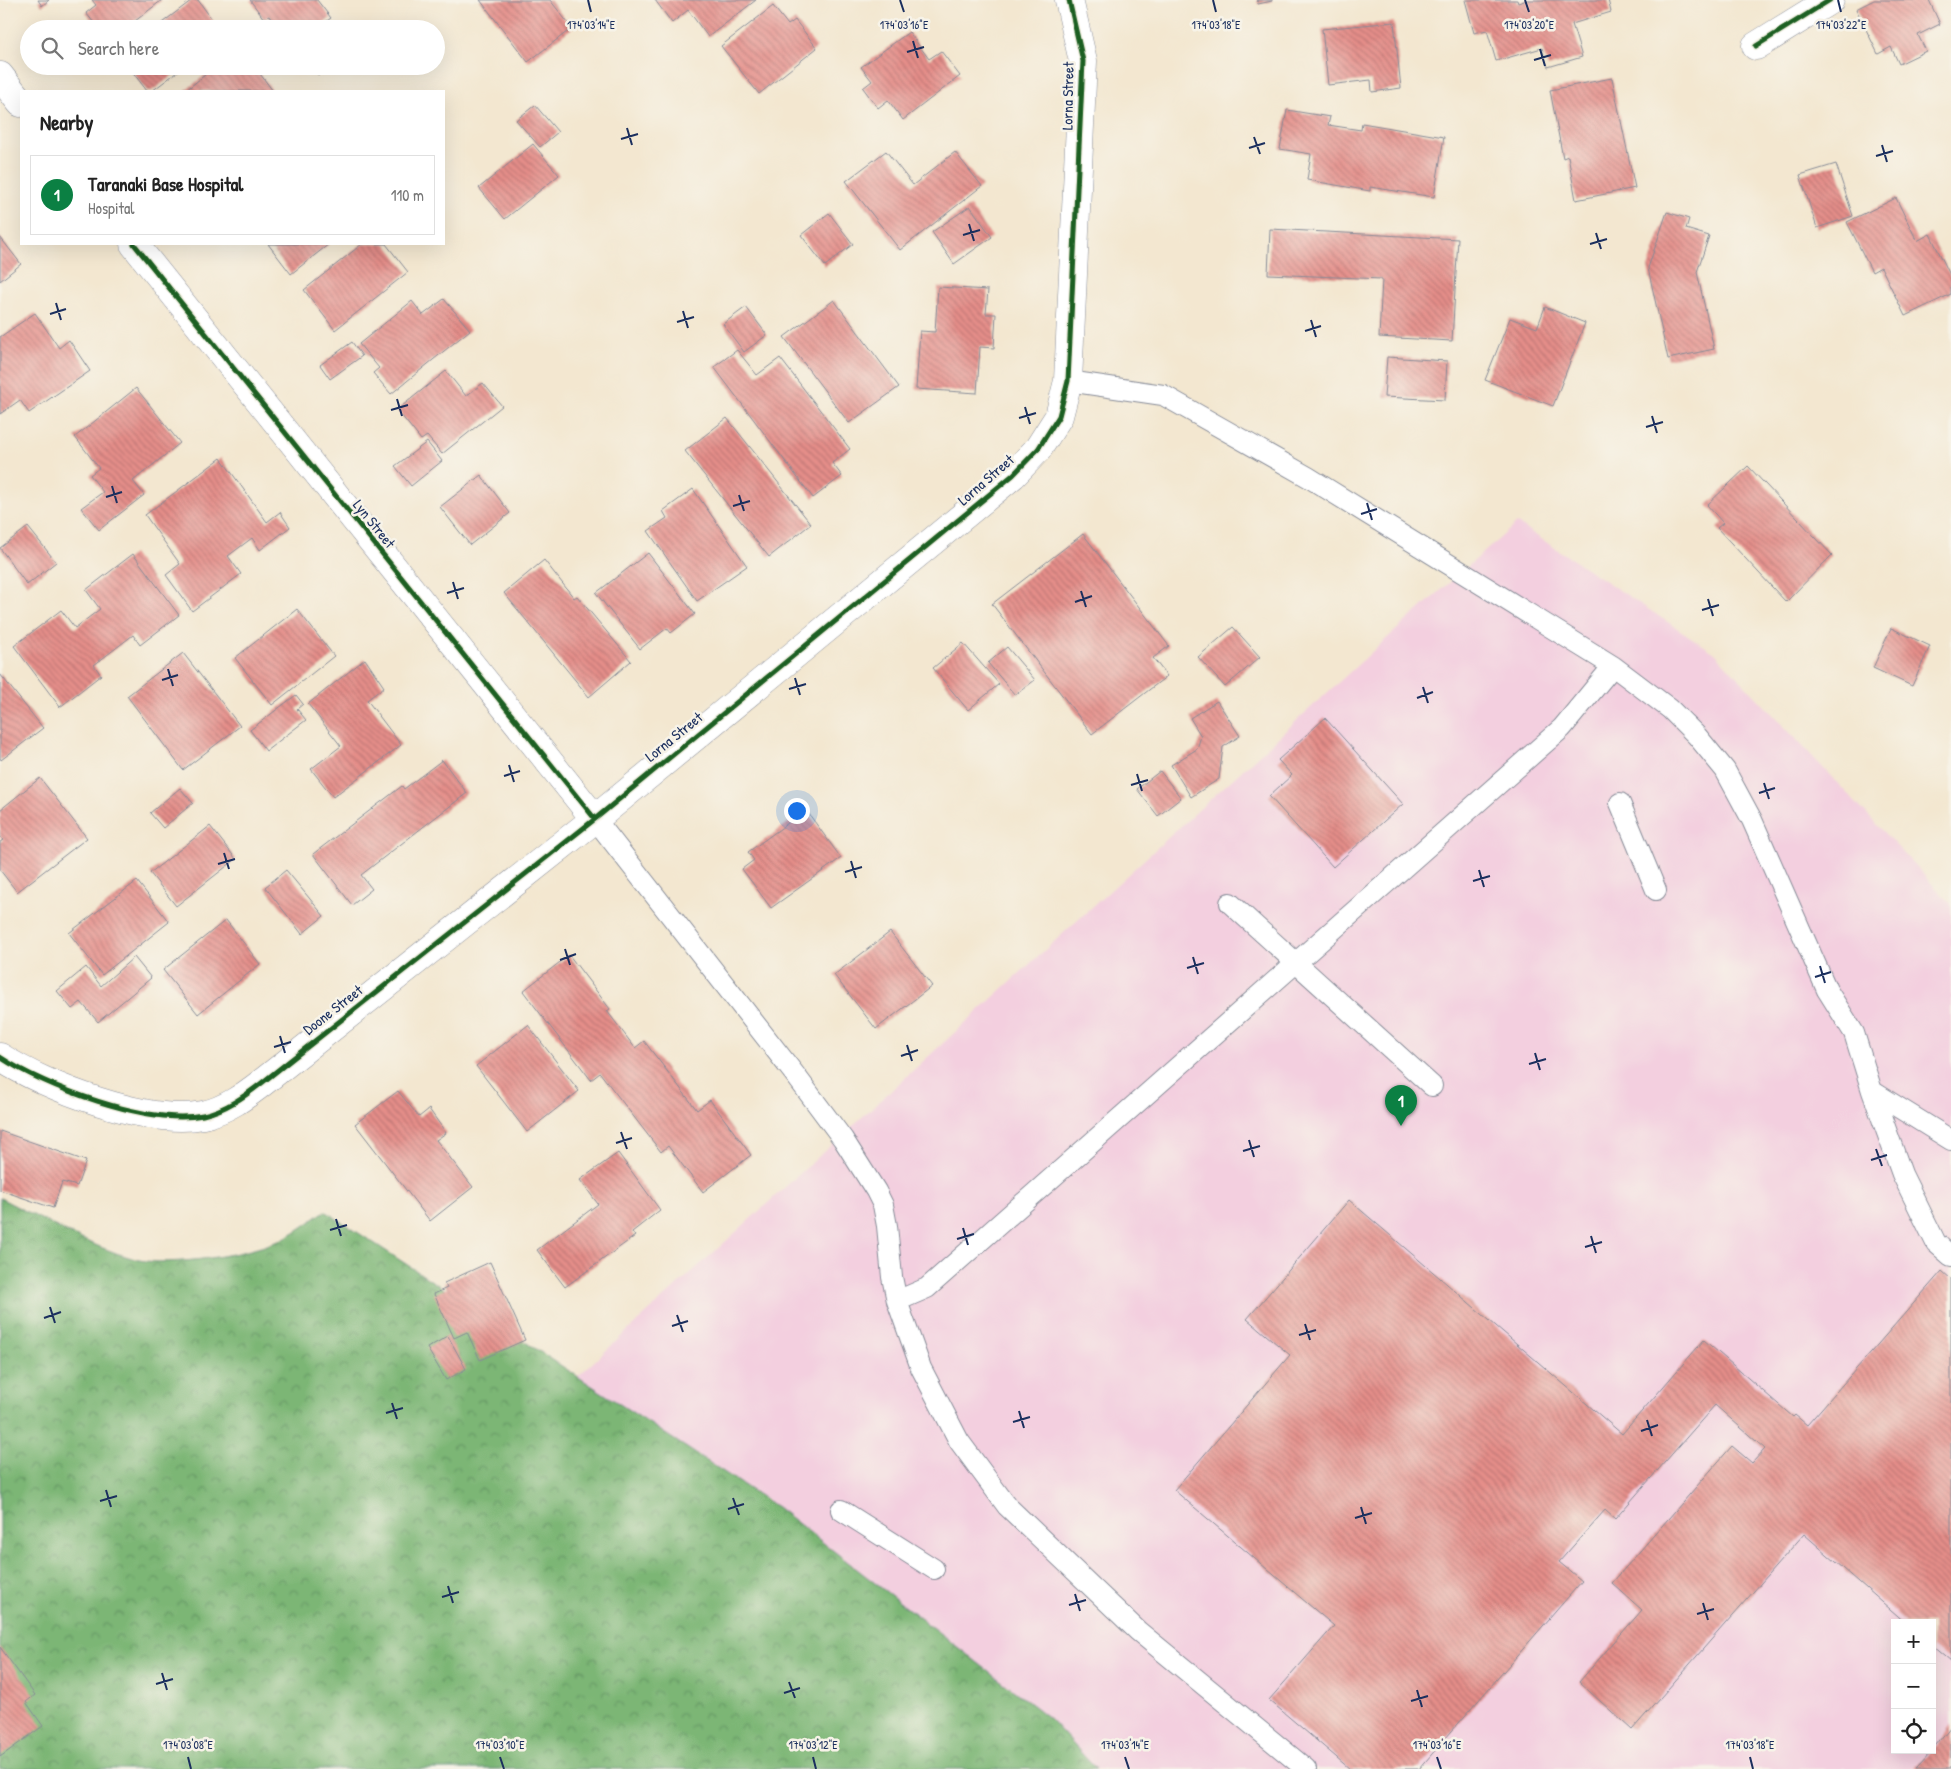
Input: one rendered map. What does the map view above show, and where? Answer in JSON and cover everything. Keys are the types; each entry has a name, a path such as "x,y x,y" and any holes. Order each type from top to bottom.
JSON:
{"street":[{"name":"Lorna Street","path":"595,819 1013,475 1038,449 1059,416 1068,381 1083,61 1069,0"},
{"path":"1756,46 1830,0"},
{"path":"0,76 20,102"},
{"name":"Lyn Street","path":"135,245 595,819"},
{"name":"Doone Street","path":"0,1057 46,1081 88,1097 128,1109 160,1116 183,1118 222,1110 263,1082 595,819"}],"lane":[{"path":"1068,381 1164,395 1308,477 1613,666 1670,709 1697,736 1725,770 1752,820 1827,990 1854,1033 1872,1091 1902,1174 1936,1243 1951,1256"},
{"path":"897,1301 926,1288 1562,728 1613,666"},
{"path":"1620,803 1656,890"},
{"path":"595,819 796,1076 843,1139 876,1191 883,1205 897,1301 921,1368 958,1441 1007,1506 1138,1631 1306,1769"},
{"path":"1230,903 1432,1086"},
{"path":"1872,1091 1951,1140"},
{"path":"841,1510 934,1569"}],"shaded area":[{"path":"1517,523 1715,653 1951,904 1951,1769 965,1769 577,1377 1385,640"}],"green space":[{"path":"0,1198 66,1232 118,1254 135,1259 168,1262 211,1258 271,1244 300,1229 325,1211 777,1507 1049,1718 1096,1769 0,1769"}],"building":[{"path":"38,0 49,0 42,6"},
{"path":"92,0 162,0 136,20 92,20 86,13 96,5"},
{"path":"192,0 198,0 212,20 166,20"},
{"path":"250,0 317,0 331,18 328,20 272,20 269,16 264,19"},
{"path":"480,0 550,0 572,28 528,62"},
{"path":"655,0 756,0 708,37 688,10 672,23"},
{"path":"1257,0 1272,0 1272,1 1258,4"},
{"path":"1465,0 1517,0 1518,3 1527,0 1608,0 1611,12 1572,24 1582,57 1548,67 1542,48 1496,61 1487,30 1474,33"},
{"path":"1874,0 1929,0 1940,24 1918,35 1926,51 1899,64 1891,47 1878,54 1856,9"},
{"path":"773,6 788,25 795,20 817,48 759,94 721,46"},
{"path":"1394,22 1401,88 1372,92 1371,80 1328,85 1322,29"},
{"path":"909,32 929,59 941,51 960,76 903,120 888,100 878,108 863,88 872,81 861,67"},
{"path":"135,75 173,75 153,90 146,90"},
{"path":"205,75 261,75 272,90 186,90"},
{"path":"1612,78 1635,188 1576,200 1568,156 1563,158 1550,90"},
{"path":"535,105 558,132 540,147 516,120"},
{"path":"1287,110 1330,117 1328,125 1361,130 1362,123 1444,137 1434,197 1370,187 1370,191 1307,180 1311,154 1280,149"},
{"path":"533,144 559,175 505,219 479,188"},
{"path":"886,151 913,185 955,152 982,186 900,250 846,181"},
{"path":"1836,164 1853,216 1817,228 1800,175"},
{"path":"1896,198 1917,241 1930,234 1951,277 1951,294 1905,316 1881,267 1872,272 1847,222"},
{"path":"970,206 992,237 954,264 932,232"},
{"path":"1667,212 1689,219 1686,229 1709,236 1697,272 1714,349 1668,359 1648,268"},
{"path":"829,213 853,244 825,266 801,235"},
{"path":"1270,229 1458,239 1452,341 1379,337 1382,279 1268,274"},
{"path":"0,237 21,264 0,281"},
{"path":"269,245 328,245 291,274"},
{"path":"361,245 387,245 408,272 335,330 304,290"},
{"path":"938,287 988,290 986,314 996,314 994,348 980,347 977,393 916,389 920,331 935,332"},
{"path":"444,299 470,330 391,394 373,373 379,368 359,344 412,301 423,315"},
{"path":"834,300 899,387 849,423 784,337"},
{"path":"746,307 767,335 744,352 723,324"},
{"path":"1545,307 1585,323 1553,406 1485,380 1510,318 1537,328"},
{"path":"35,313 59,348 69,340 90,371 29,413 20,400 0,414 0,337"},
{"path":"352,342 362,356 330,379 320,365"},
{"path":"737,350 757,375 780,358 850,449 832,463 842,476 813,498 714,367"},
{"path":"1387,357 1447,361 1445,400 1384,397"},
{"path":"446,371 466,396 483,383 502,406 442,454 427,436 421,440 397,410"},
{"path":"136,388 180,443 133,481 144,495 99,530 81,508 103,492 90,475 99,468 75,437"},
{"path":"727,418 811,524 769,557 685,451"},
{"path":"427,442 442,461 411,486 395,466"},
{"path":"221,458 267,522 280,512 290,527 260,550 252,538 228,556 241,574 192,611 166,575 180,564 145,515"},
{"path":"1748,466 1832,555 1786,602 1717,528 1723,523 1707,505"},
{"path":"481,475 510,513 470,545 440,507"},
{"path":"693,489 747,566 697,601 648,531 667,518 663,511"},
{"path":"28,527 56,562 27,585 0,548"},
{"path":"1083,534 1169,646 1153,658 1167,676 1092,734 992,604"},
{"path":"648,553 695,614 671,633 667,628 640,649 596,593"},
{"path":"133,554 179,615 140,645 133,635 94,665 101,675 60,707 14,646 61,610 75,628 100,609 86,590"},
{"path":"544,560 574,598 577,596 631,661 589,697 504,593"},
{"path":"297,609 334,656 272,705 235,658"},
{"path":"1233,627 1260,657 1225,687 1198,657"},
{"path":"1891,628 1930,646 1912,686 1873,668"},
{"path":"963,643 999,684 968,710 933,668"},
{"path":"1007,647 1035,680 1015,695 988,663"},
{"path":"183,653 240,726 183,770 127,696"},
{"path":"365,659 384,687 367,700 401,745 333,797 311,769 341,746 308,704"},
{"path":"0,674 43,728 1,760 0,758"},
{"path":"296,695 303,704 297,709 306,720 266,751 250,730"},
{"path":"1217,701 1240,736 1223,747 1219,779 1191,797 1171,765 1197,749 1201,736 1190,718"},
{"path":"1325,718 1403,804 1333,867 1269,796 1292,775 1278,760"},
{"path":"442,760 467,793 361,875 372,889 352,905 313,854 402,786 404,789"},
{"path":"1160,771 1181,798 1158,816 1137,789"},
{"path":"40,778 87,838 17,892 0,870 0,842 3,840 0,836 0,810"},
{"path":"180,788 193,803 163,828 150,813"},
{"path":"806,810 841,858 771,908 742,869 754,860 748,852"},
{"path":"210,826 236,859 176,906 150,873"},
{"path":"286,870 324,916 302,934 265,887"},
{"path":"137,881 169,922 102,975 69,933"},
{"path":"226,920 260,964 198,1014 163,970"},
{"path":"890,932 932,986 876,1029 834,975"},
{"path":"569,955 610,1009 607,1011 635,1048 644,1041 697,1110 710,1100 751,1155 703,1192 668,1146 661,1152 600,1073 591,1080 523,991"},
{"path":"134,957 151,978 98,1022 81,1002 72,1009 57,991 86,967 101,986"},
{"path":"528,1025 579,1091 527,1132 476,1066"},
{"path":"398,1091 419,1117 429,1109 446,1133 436,1140 473,1187 430,1221 355,1124"},
{"path":"0,1131 86,1161 77,1186 62,1182 53,1208 0,1190"},
{"path":"618,1153 660,1210 632,1232 635,1236 565,1287 537,1250 598,1204 580,1180"},
{"path":"1349,1200 1622,1434 1704,1340 1793,1417 1795,1415 1807,1425 1942,1271 1951,1279 1951,1662 1936,1649 1936,1619 1901,1619 1804,1534 1632,1730 1579,1682 1642,1610 1612,1583 1732,1446 1752,1463 1765,1449 1715,1405 1615,1519 1605,1510 1559,1562 1582,1581 1419,1769 1350,1769 1269,1700 1334,1626 1174,1490 1290,1355 1247,1319"},
{"path":"490,1262 525,1340 480,1360 467,1332 454,1338 434,1294 447,1288 444,1283"},
{"path":"448,1336 466,1369 446,1380 427,1348"},
{"path":"0,1647 35,1695 26,1702 43,1726 0,1757"},
{"path":"1951,1726 1951,1769 1914,1769 1928,1754 1936,1754 1936,1745"}],"cycle path":[{"path":"0,1057 19,1069 70,1091 98,1101 155,1115 181,1117 203,1115 220,1110 235,1102 263,1082 595,819 1013,475 1038,449 1059,416 1068,381 1083,61 1069,0"},
{"path":"1756,46 1830,0"},
{"path":"135,245 595,819"}],"place":[{"name":"Taranaki Base Hospital","path":"1401,1126"}]}
